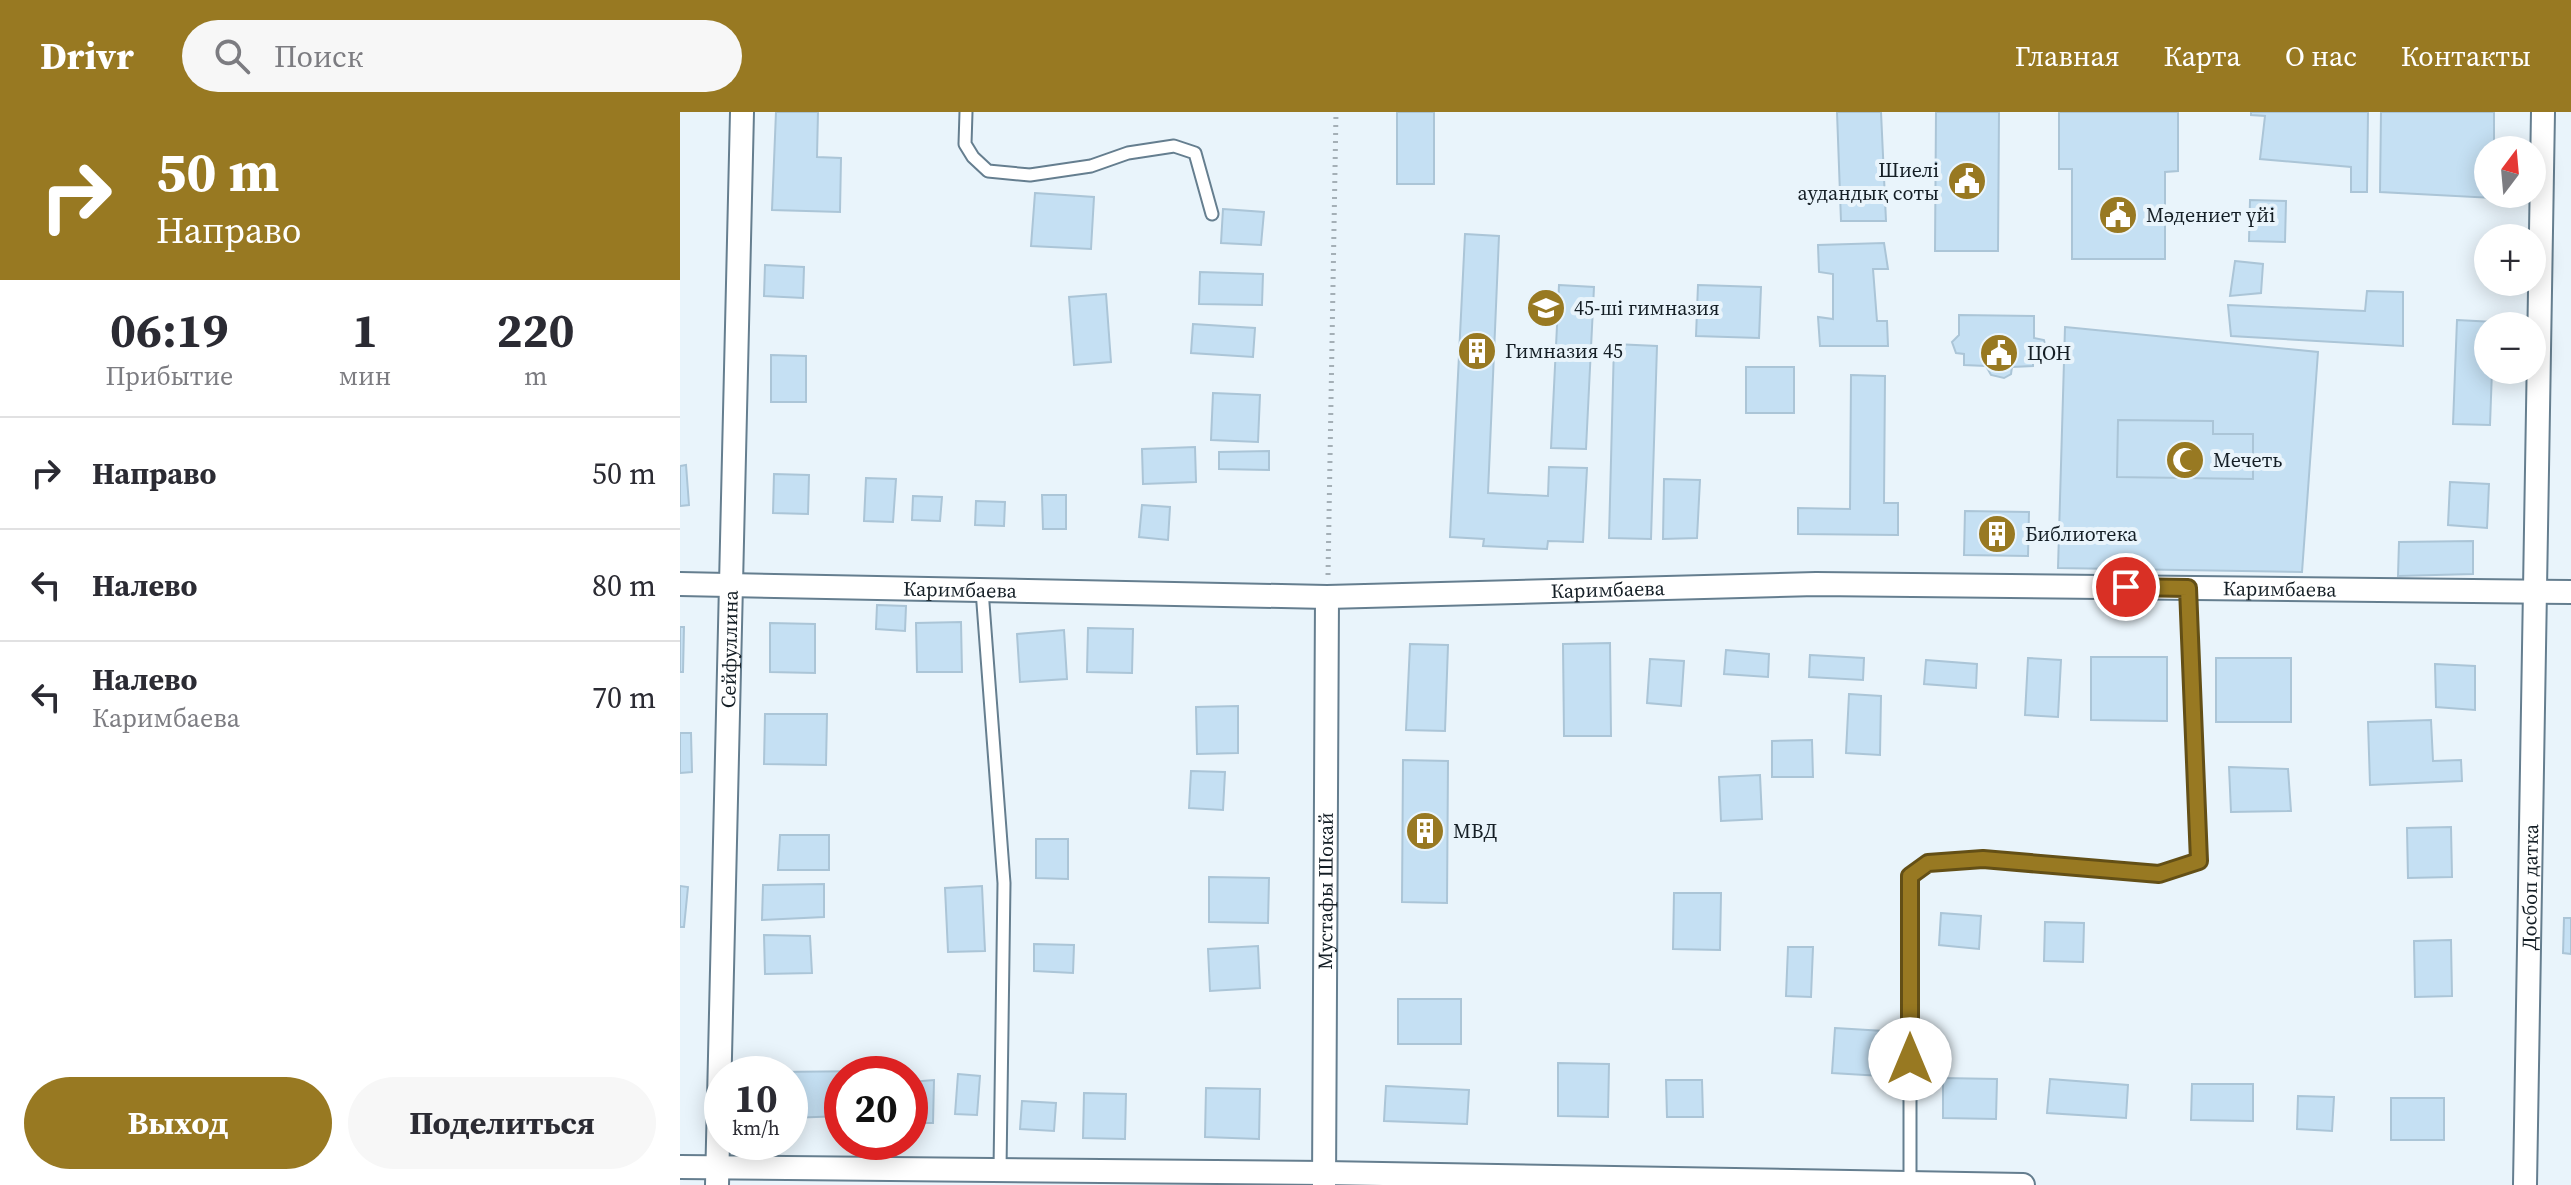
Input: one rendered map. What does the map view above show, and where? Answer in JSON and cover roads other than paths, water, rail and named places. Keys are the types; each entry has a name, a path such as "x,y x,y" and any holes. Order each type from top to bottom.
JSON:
{"street":[{"name":"Сейфуллина","path":"718,1176 742,112"},
{"name":"Досбоп датка","path":"2525,1185 2543,112"},
{"name":"Каримбаева","path":"680,584 1327,597 1816,584 2571,592"},
{"name":"Мустафы Шокай","path":"1324,1179 1327,597"},
{"path":"680,1167 718,1176 1000,1170 1324,1179 2023,1185"}],"lane":[{"path":"966,112 965,144 988,171 1030,175 1045,173 1091,166 1128,153 1174,146 1195,153 1212,214"},
{"path":"1910,1182 1910,876 1928,863 1983,859 2159,874 2199,861 2188,588"},
{"path":"982,589 1004,883 1000,1170"}],"place":[{"name":"Шиелі аудандық соты","path":"1967,181"},
{"name":"Мәдениет үйі","path":"2118,215"},
{"name":"45-ші гимназия","path":"1546,308"},
{"name":"Гимназия 45","path":"1477,351"},
{"name":"ЦОН","path":"1999,353"},
{"name":"Мечеть","path":"2185,460"},
{"name":"Библиотека","path":"1997,534"},
{"name":"МВД","path":"1425,831"}]}
